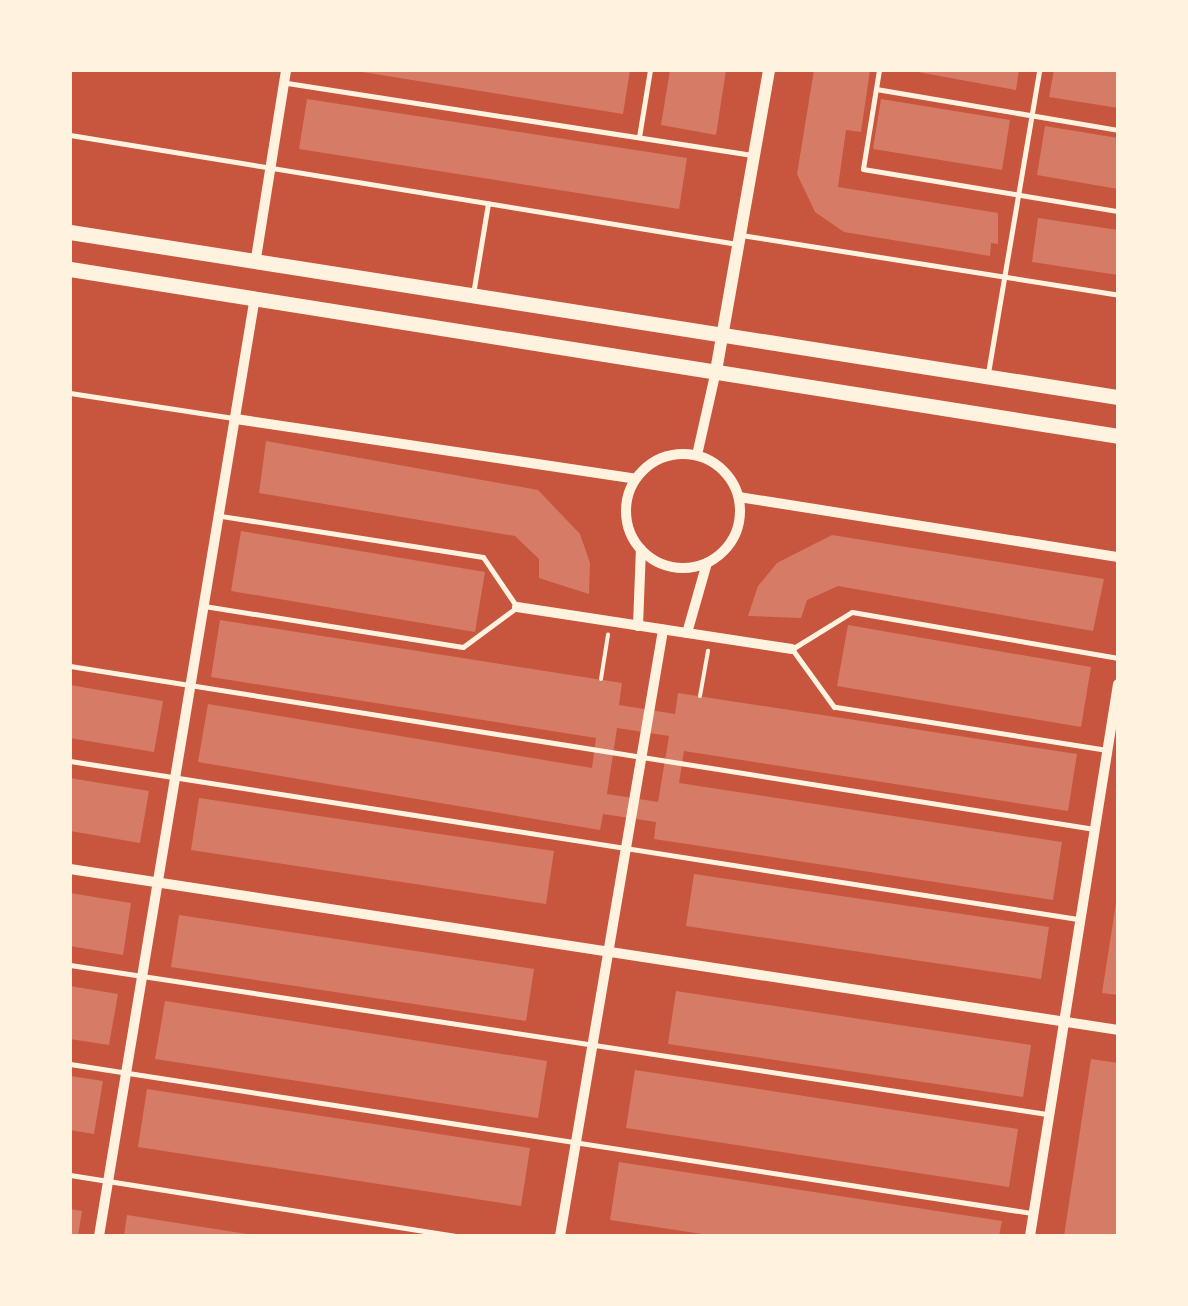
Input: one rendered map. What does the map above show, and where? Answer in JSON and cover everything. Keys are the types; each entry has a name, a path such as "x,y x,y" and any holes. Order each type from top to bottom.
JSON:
{"main road":[{"path":"70,232 256,258 472,297 723,332 1118,397"},
{"path":"70,269 1118,436"}],"street":[{"path":"697,455 716,372 769,70"},
{"path":"256,258 286,76"},
{"path":"98,1236 256,297"},
{"path":"236,419 636,478"},
{"path":"687,633 707,563 733,540 739,497 728,474 697,455 658,459 636,478 626,506 627,526 641,549 668,566 707,563"},
{"path":"739,497 1118,557"},
{"path":"638,626 641,549"},
{"path":"517,607 792,650"},
{"path":"560,1236 663,630"},
{"path":"1030,1236 1118,684"},
{"path":"70,869 1118,1030"}],"lane":[{"path":"639,138 650,70"},
{"path":"879,70 863,169 1118,211"},
{"path":"988,374 1040,70"},
{"path":"286,76 753,155"},
{"path":"876,89 1118,130"},
{"path":"70,136 488,203 1118,295"},
{"path":"472,297 488,203"},
{"path":"70,393 236,419"},
{"path":"204,606 463,647 517,607 483,557 220,516"},
{"path":"1108,750 834,706 792,650 852,612 1118,658"},
{"path":"70,666 1095,829"},
{"path":"70,762 1081,920"},
{"path":"70,965 1050,1114"},
{"path":"70,1064 1034,1213"},
{"path":"70,1175 457,1236"}],"path":[{"path":"601,679 609,630"},
{"path":"700,696 709,648"}],"building":[{"path":"350,70 630,70 623,114"},
{"path":"670,70 726,70 716,135 661,125"},
{"path":"814,70 870,70 861,132 846,130 838,187 998,213 998,244 991,243 990,256 844,232 815,212 797,174"},
{"path":"907,70 1019,70 1016,90"},
{"path":"1054,70 1118,70 1118,108 1049,97"},
{"path":"307,99 687,158 679,209 299,149"},
{"path":"881,99 1010,120 1002,170 873,149"},
{"path":"1045,126 1118,138 1118,189 1037,175"},
{"path":"1038,218 1118,230 1118,275 1032,262"},
{"path":"266,441 538,490 580,534 590,563 589,594 539,578 539,559 515,536 259,493"},
{"path":"241,531 485,572 475,632 231,591"},
{"path":"832,535 1104,579 1093,631 838,586 807,600 801,618 748,616 758,586 777,563"},
{"path":"220,620 622,683 619,705 675,714 678,693 1077,754 1068,811 684,751 679,783 1062,842 1053,900 654,839 656,822 603,814 600,830 198,762 208,704 592,768 596,738 211,677","holes":["617,728 669,736 658,802 607,794"]},
{"path":"848,625 1091,667 1081,727 837,686"},
{"path":"70,685 163,701 154,752 70,738"},
{"path":"70,778 149,791 140,843 70,831"},
{"path":"199,798 554,851 546,904 191,850"},
{"path":"694,874 1049,927 1041,979 686,926"},
{"path":"70,893 131,903 123,955 70,946"},
{"path":"1118,903 1118,995 1102,993"},
{"path":"179,915 534,969 526,1021 171,967"},
{"path":"70,986 118,994 109,1045 70,1039"},
{"path":"676,991 1031,1045 1023,1097 668,1044"},
{"path":"165,1001 547,1061 538,1118 155,1059"},
{"path":"1091,1059 1118,1063 1118,1236 1064,1236"},
{"path":"635,1070 1018,1129 1009,1187 626,1128"},
{"path":"70,1076 103,1081 94,1134 70,1130"},
{"path":"147,1089 530,1148 521,1206 138,1147"},
{"path":"619,1162 1002,1221 999,1236 715,1236 610,1220"},
{"path":"70,1209 82,1211 78,1236 70,1236"},
{"path":"127,1215 247,1234 124,1236"}]}
